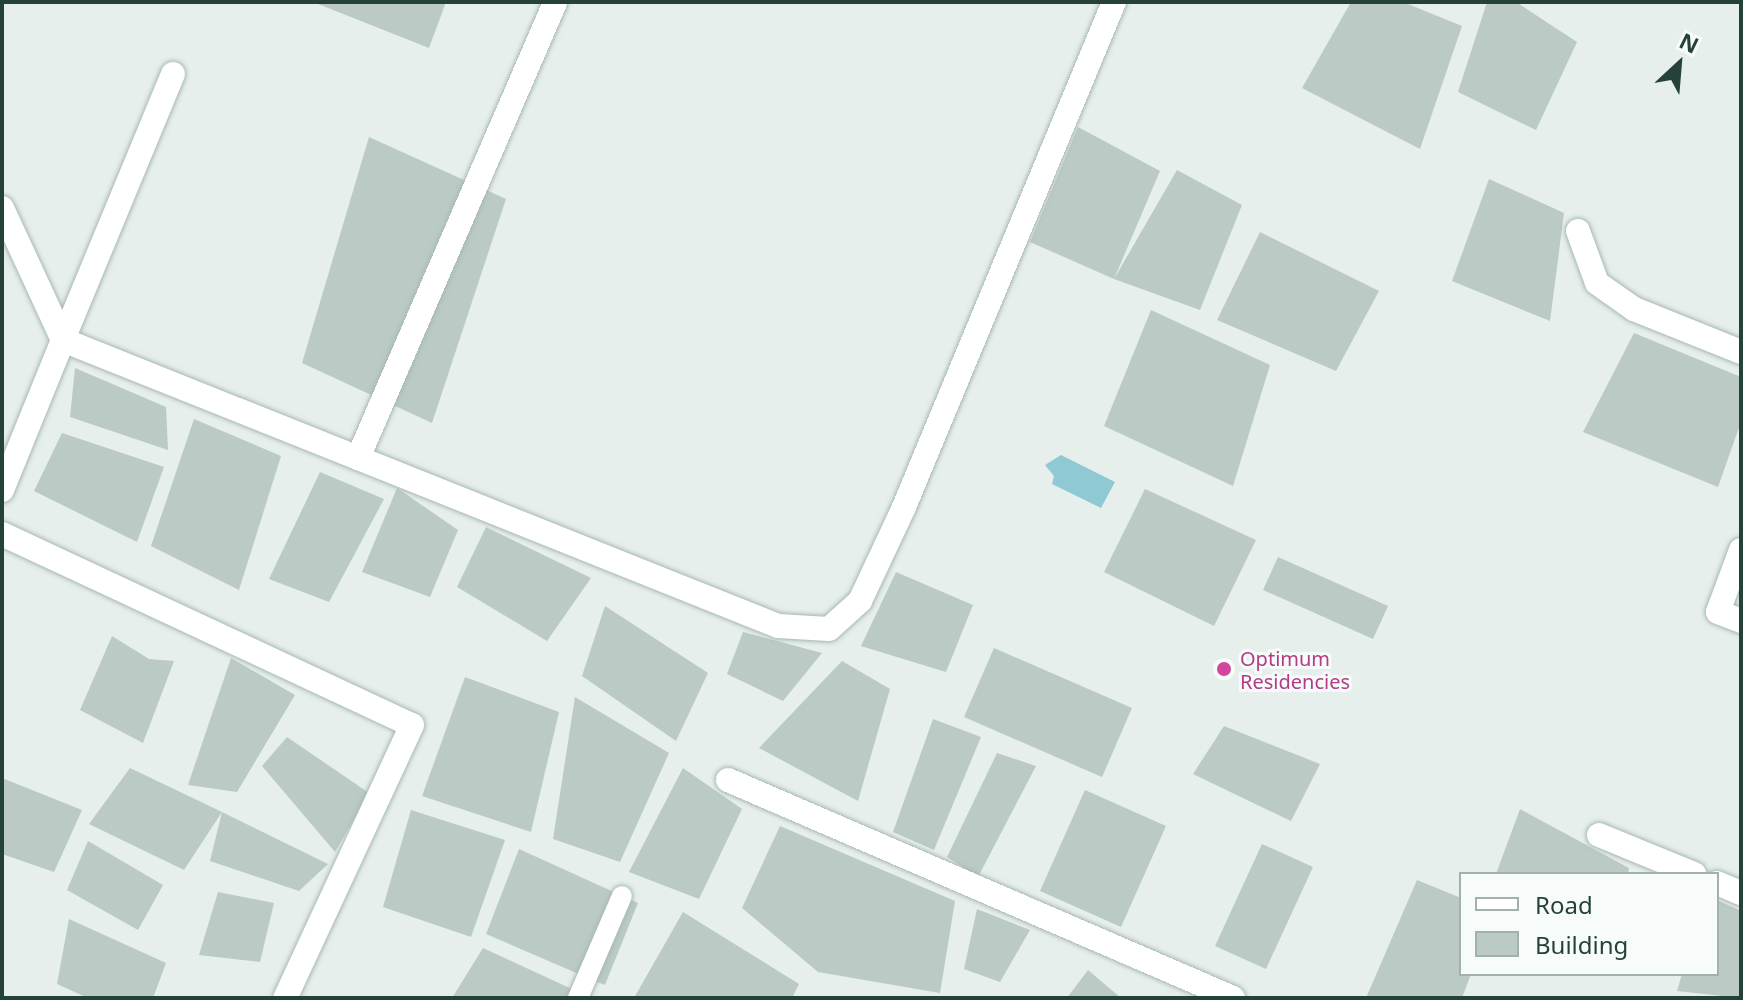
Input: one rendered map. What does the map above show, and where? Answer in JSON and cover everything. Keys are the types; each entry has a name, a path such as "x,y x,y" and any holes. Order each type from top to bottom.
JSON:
{"street":[{"path":"358,458 555,2"},
{"path":"2,208 63,340 778,626 829,629 860,601 904,507 1114,2"},
{"path":"2,490 173,74"},
{"path":"1578,231 1597,283 1634,309 1741,352"},
{"path":"2,534 412,725 285,998"},
{"path":"1741,550 1718,612 1741,621"},
{"path":"728,780 1233,998"},
{"path":"1599,835 1689,872"},
{"path":"1719,884 1741,893"}],"lane":[{"path":"578,998 622,896"}],"water":[{"path":"1061,455 1115,482 1101,508 1052,484 1054,476 1045,465"}],"building":[{"path":"313,2 446,2 429,48"},
{"path":"1351,2 1403,2 1462,26 1420,149 1302,88"},
{"path":"1487,2 1516,2 1577,42 1536,130 1458,92"},
{"path":"1078,127 1160,171 1114,279 1030,242"},
{"path":"369,137 506,199 432,423 302,363"},
{"path":"1177,170 1242,205 1200,310 1114,279"},
{"path":"1489,179 1564,213 1550,321 1452,281"},
{"path":"1260,232 1379,291 1336,371 1217,320"},
{"path":"1151,310 1270,365 1233,486 1104,426"},
{"path":"1634,333 1741,377 1741,422 1718,487 1583,432"},
{"path":"75,368 166,407 168,450 70,417"},
{"path":"194,419 281,456 239,590 151,546"},
{"path":"62,433 164,467 137,542 34,491"},
{"path":"320,472 384,499 329,602 269,579"},
{"path":"397,488 458,530 430,597 362,572"},
{"path":"1145,489 1256,540 1214,626 1104,572"},
{"path":"486,527 591,578 547,641 457,587"},
{"path":"1278,557 1388,606 1373,639 1263,590"},
{"path":"896,572 973,605 946,672 861,646"},
{"path":"605,606 708,673 676,741 582,676"},
{"path":"743,632 822,653 783,701 727,674"},
{"path":"112,636 149,659 174,661 143,743 80,710"},
{"path":"994,648 1132,708 1102,777 964,717"},
{"path":"231,658 295,695 237,792 188,785"},
{"path":"842,661 890,689 858,801 759,748"},
{"path":"465,677 559,712 531,832 422,796"},
{"path":"575,697 669,753 620,862 553,839"},
{"path":"933,719 981,737 934,850 893,832"},
{"path":"1224,726 1320,764 1291,821 1193,774"},
{"path":"287,737 369,793 335,852 262,766"},
{"path":"997,753 1036,766 978,877 947,857"},
{"path":"130,768 222,812 184,870 89,824"},
{"path":"683,768 742,809 699,899 629,872"},
{"path":"2,778 82,810 54,872 2,854"},
{"path":"1085,790 1166,826 1121,927 1040,891"},
{"path":"1520,809 1629,868 1628,872 1497,872"},
{"path":"411,810 505,840 471,937 383,907"},
{"path":"222,812 328,864 299,891 210,861"},
{"path":"780,826 955,901 940,993 818,972 742,908"},
{"path":"88,841 163,885 138,930 67,890"},
{"path":"1262,844 1313,867 1266,969 1215,946"},
{"path":"519,849 638,903 605,985 592,980 585,998 452,998 483,948 574,990 581,975 486,934"},
{"path":"1417,880 1459,897 1459,976 1470,976 1462,998 1366,998"},
{"path":"218,892 274,903 260,962 199,955"},
{"path":"1719,901 1741,911 1741,998 1677,991 1681,976 1719,976"},
{"path":"977,909 1030,930 1000,982 964,969"},
{"path":"683,912 799,984 792,998 634,998"},
{"path":"69,919 166,963 153,998 88,998 57,984"},
{"path":"1088,970 1121,998 1067,998"}],"place":[{"name":"Optimum Residencies","path":"1224,669"}]}
